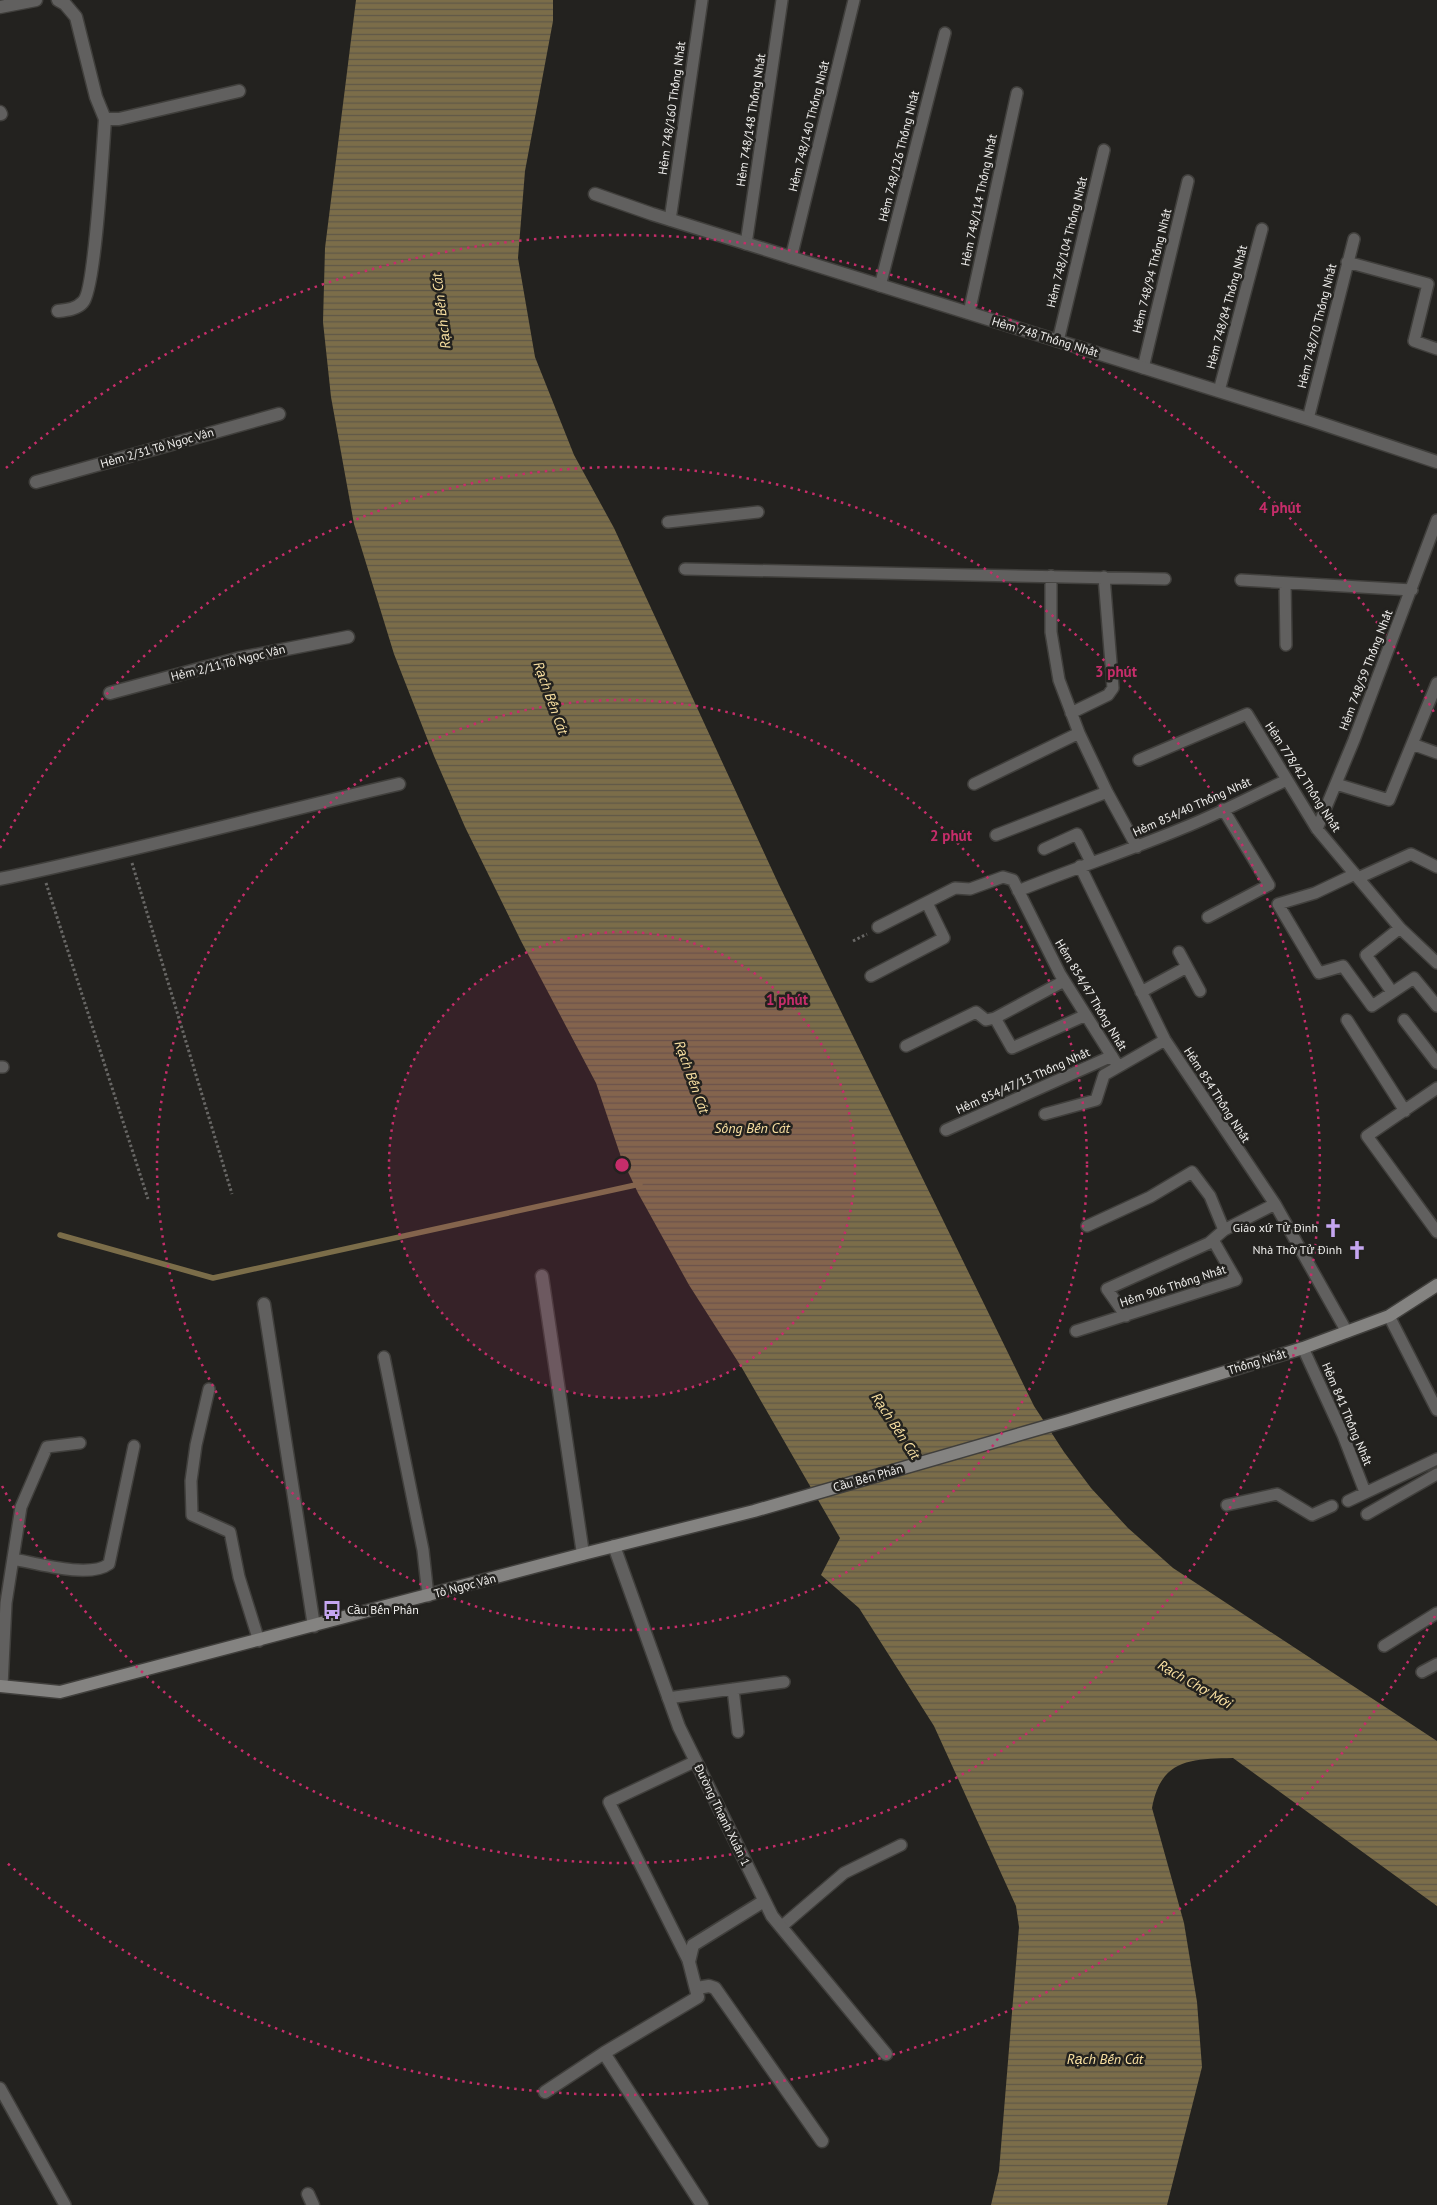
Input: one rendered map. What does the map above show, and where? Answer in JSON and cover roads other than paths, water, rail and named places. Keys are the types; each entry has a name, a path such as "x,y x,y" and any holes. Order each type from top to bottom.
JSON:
{"main road":[{"name":"Thống Nhất","path":"1069,1420 1303,1348 1347,1332 1389,1316 1437,1285"},
{"name":"Cầu Bến Phân","path":"754,1512 1069,1420"},
{"name":"Tô Ngọc Vân","path":"1,1686 60,1692 583,1554 754,1512"}],"street":[{"path":"0,7 36,0"},
{"path":"58,0 71,10 76,17 96,97 105,119 96,237 86,298 78,306 58,311"},
{"path":"105,119 119,119 239,91"},
{"name":"Hẻm 748 Thống Nhất","path":"595,194 670,220 1308,419 1437,462"},
{"name":"Hẻm 2/31 Tô Ngọc Vân","path":"36,482 279,414"},
{"name":"Hẻm 2/11 Tô Ngọc Vân","path":"110,693 240,658 348,637"},
{"path":"0,879 128,851 251,819 400,784"},
{"path":"542,1276 583,1554"},
{"path":"264,1304 314,1626"},
{"name":"Đường Thạnh Xuân 1","path":"614,1546 679,1727 772,1916 886,2054"},
{"path":"545,2092 604,2053 698,1997 689,1962 693,1945 725,1927 764,1901"},
{"path":"697,1988 709,1986 715,1988 822,2141"},
{"path":"604,2053 702,2205"}],"lane":[{"name":"Hẻm 748/160 Thống Nhất","path":"670,220 702,0"},
{"name":"Hẻm 748/148 Thống Nhất","path":"746,244 782,0"},
{"name":"Hẻm 748/140 Thống Nhất","path":"791,258 854,0"},
{"name":"Hẻm 748/126 Thống Nhất","path":"880,286 945,33"},
{"name":"Hẻm 748/114 Thống Nhất","path":"969,313 1017,93"},
{"name":"Hẻm 748/104 Thống Nhất","path":"1058,341 1104,150"},
{"name":"Hẻm 748/94 Thống Nhất","path":"1143,368 1188,182"},
{"name":"Hẻm 748/84 Thống Nhất","path":"1219,391 1262,229"},
{"name":"Hẻm 748/70 Thống Nhất","path":"1308,419 1354,239"},
{"path":"1347,262 1428,284 1414,341 1437,349"},
{"path":"668,522 758,512"},
{"name":"Hẻm 748/59 Thống Nhất","path":"1317,829 1412,590 1437,520"},
{"path":"686,569 1165,579"},
{"path":"1051,576 1051,632 1059,680 1078,733 1137,847"},
{"path":"1071,713 1108,695 1113,688 1104,577"},
{"path":"1241,580 1412,590"},
{"path":"1285,583 1286,645"},
{"path":"1336,784 1389,800 1437,683"},
{"name":"Hẻm 778/42 Thống Nhất","path":"1139,760 1247,714 1317,829 1400,928 1437,963"},
{"path":"974,784 1078,733"},
{"path":"1412,744 1437,753"},
{"name":"Hẻm 854/40 Thống Nhất","path":"1018,892 1080,866 1137,847 1287,780"},
{"path":"996,835 1107,792"},
{"path":"1208,917 1269,884 1223,809"},
{"path":"1044,849 1077,834 1091,862"},
{"path":"1437,867 1411,854 1315,892 1278,904 1319,972 1343,966 1372,1006 1414,978 1437,1006"},
{"name":"Hẻm 854 Thống Nhất","path":"1080,866 1165,1040 1198,1092 1275,1204 1347,1332"},
{"name":"Hẻm 854/47 Thống Nhất","path":"878,928 955,888 970,889 1003,877 1013,880 1064,981 1115,1061"},
{"path":"871,976 944,938 927,903"},
{"path":"1392,992 1366,955 1400,928"},
{"path":"1179,952 1200,991"},
{"path":"1141,992 1187,967"},
{"path":"906,1046 976,1012 986,1020 995,1018 1064,981"},
{"path":"995,1018 1012,1048 1086,1015"},
{"path":"1347,1020 1405,1111"},
{"path":"1404,1020 1437,1063"},
{"name":"Hẻm 854/47 Thống Nhất","path":"1045,1114 1096,1100 1104,1075 1115,1061 1165,1040"},
{"name":"Hẻm 854/47/13 Thống Nhất","path":"946,1130 1115,1061"},
{"path":"1437,1088 1367,1136 1437,1232"},
{"path":"1088,1226 1150,1197 1192,1172 1210,1196 1224,1230"},
{"path":"1126,1316 1107,1289 1209,1243 1224,1230 1275,1204"},
{"name":"Hẻm 906 Thống Nhất","path":"1076,1331 1236,1280 1213,1240"},
{"path":"1389,1316 1437,1410"},
{"name":"Hẻm 841 Thống Nhất","path":"1303,1348 1343,1435 1365,1492"},
{"path":"384,1357 423,1550 428,1596"},
{"path":"209,1389 196,1445 191,1481 192,1515 230,1532 239,1577 259,1641"},
{"path":"1,1686 6,1604 21,1507 46,1447 80,1443"},
{"path":"13,1559 77,1570 96,1571 109,1564 134,1446"},
{"path":"1348,1501 1437,1459"},
{"path":"1367,1514 1437,1474"},
{"path":"1227,1505 1277,1494 1312,1515 1332,1506"},
{"path":"1384,1646 1437,1613"},
{"path":"1422,1672 1437,1664"},
{"path":"668,1698 784,1682"},
{"path":"733,1689 738,1732"},
{"path":"689,1962 609,1802 696,1762"},
{"path":"781,1927 844,1873 901,1845"},
{"path":"0,2088 65,2205"}],"water":[{"name":"Sông Bến Cát","path":"356,0 553,0 553,21 525,171 518,258 535,357 574,455 614,528 779,885 1034,1406 1064,1452 1091,1488 1128,1528 1173,1568 1437,1741 1437,1906 1233,1758 1191,1761 1170,1771 1162,1780 1156,1792 1152,1808 1184,1923 1197,2002 1202,2067 1167,2205 991,2205 999,2171 1019,1927 1016,1906 934,1726 859,1608 821,1575 840,1538 742,1368 689,1285 638,1193 621,1157 596,1083 521,941 465,827 434,756 394,654 354,524 331,397 323,322 325,248"}],"waterway":[{"path":"60,1235 213,1278 640,1184"}],"place":[{"name":"Giáo xứ Tử Đình","path":"1333,1228"},
{"name":"Nhà Thờ Tử Đình","path":"1357,1250"},
{"name":"Cầu Bến Phân","path":"332,1610"}],"water label":[{"name":"Rạch Bến Cát","path":"441,311"},
{"name":"Rạch Bến Cát","path":"551,698"},
{"name":"Rạch Bến Cát","path":"692,1077"},
{"name":"Rạch Bến Cát","path":"896,1426"},
{"name":"Rạch Chợ Mới","path":"1195,1684"},
{"name":"Rạch Bến Cát","path":"1105,2059"}]}
